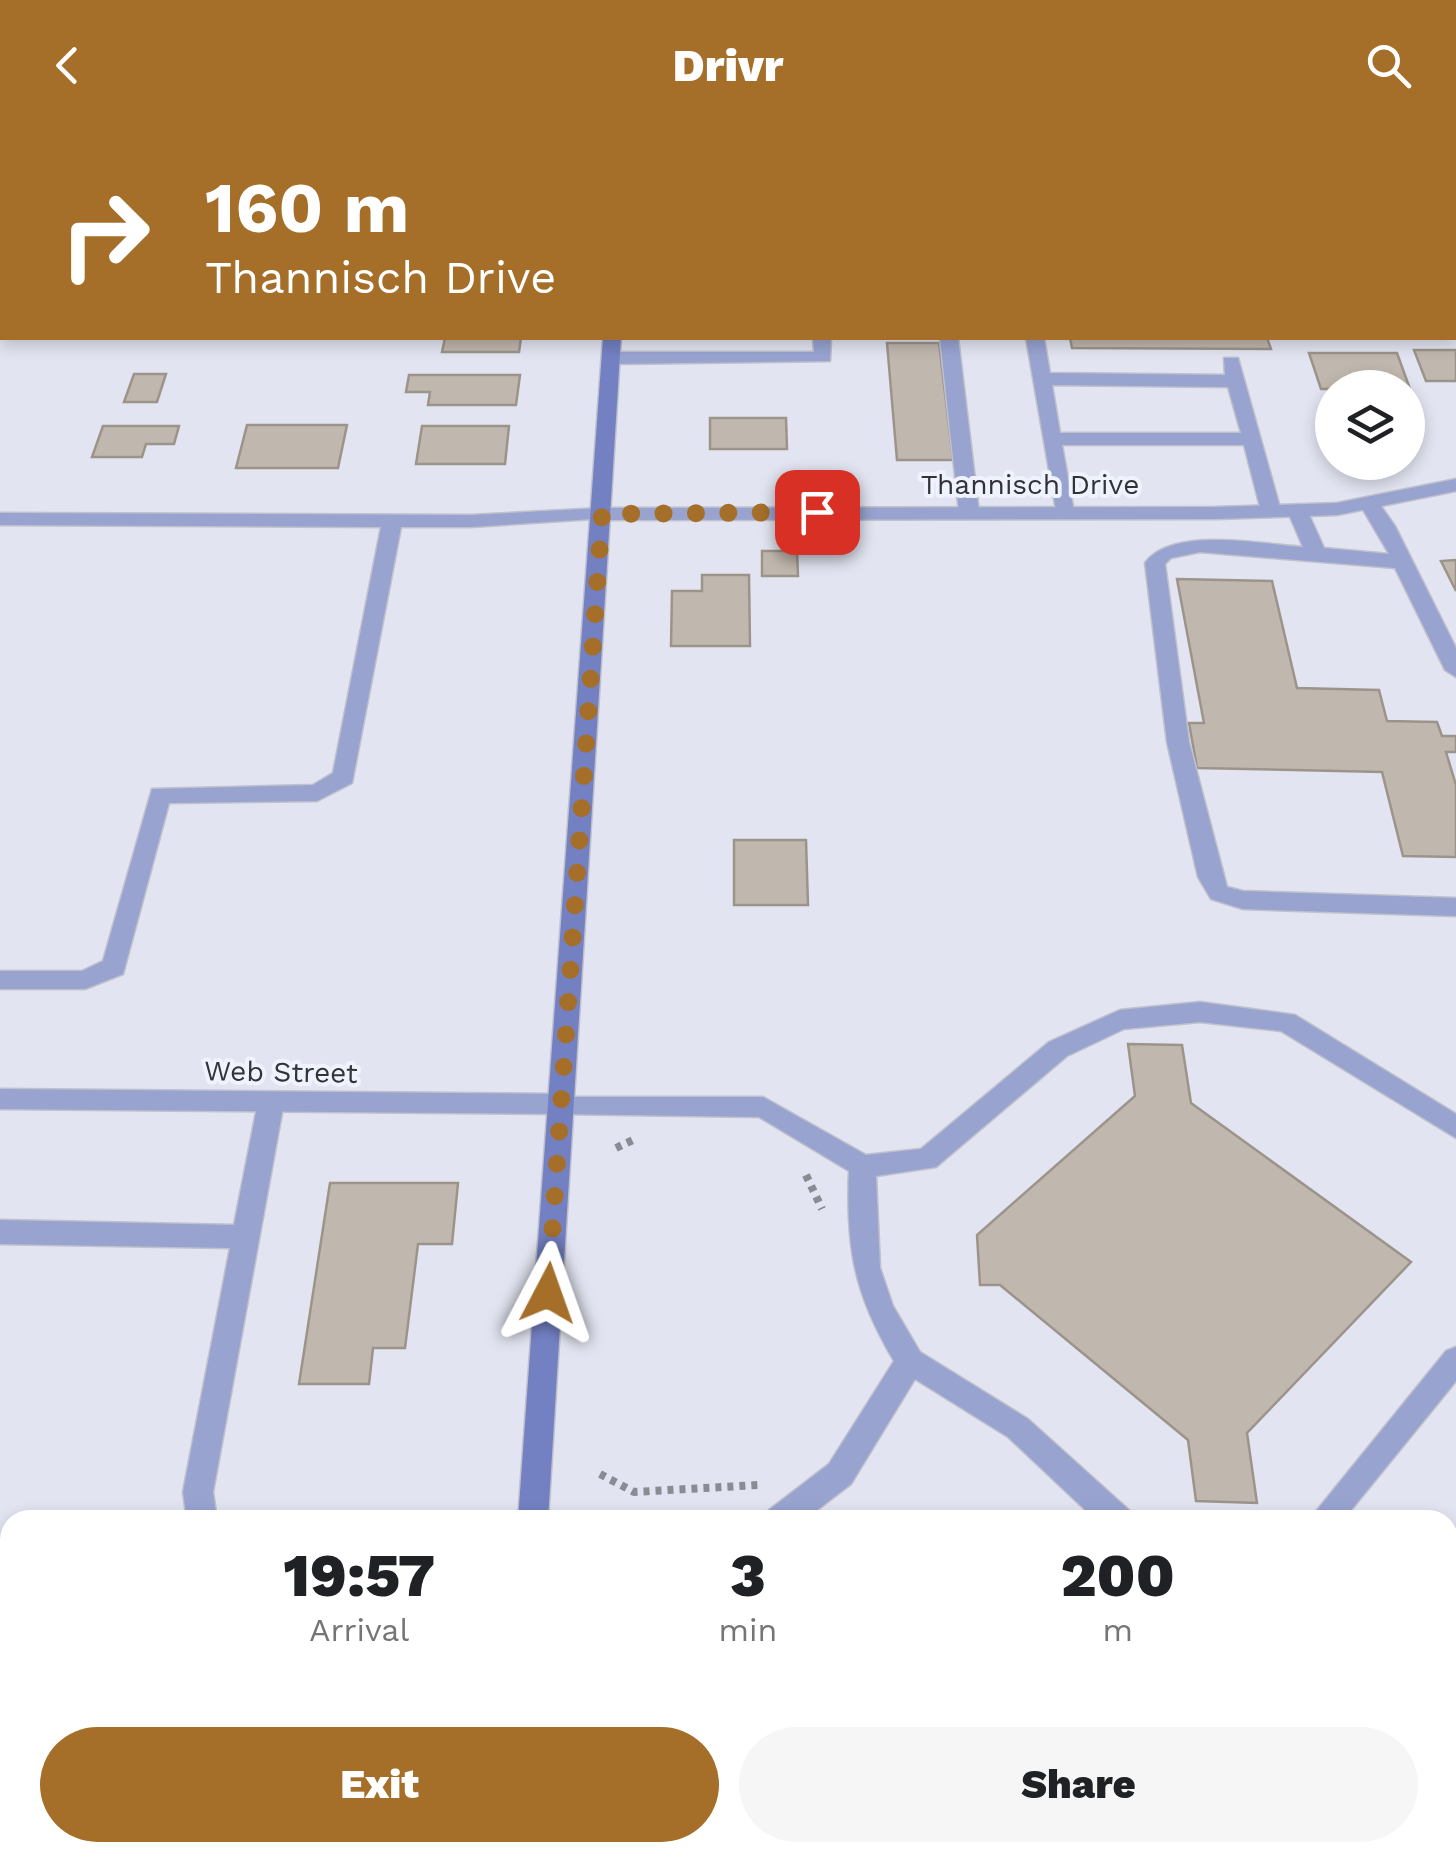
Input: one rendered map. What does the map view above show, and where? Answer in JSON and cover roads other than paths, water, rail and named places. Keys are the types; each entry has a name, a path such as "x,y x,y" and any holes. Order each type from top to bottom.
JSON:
{"main road":[{"path":"535,1510 611,348"}],"street":[{"path":"611,348 824,358 822,340"},
{"path":"948,340 969,512"},
{"path":"1036,340 1064,512"},
{"path":"1042,380 1234,372 1271,511"},
{"path":"1052,439 1252,440"},
{"name":"Thannisch Drive","path":"0,519 392,521 602,514 1271,511 1370,503 1456,486"},
{"path":"1370,503 1404,562 1456,670"},
{"path":"1297,510 1316,554"},
{"path":"0,980 85,980 114,967 160,795 318,794 344,777 392,521"},
{"path":"1404,562 1200,546 1164,553 1155,563 1178,742 1210,877 1219,893 1243,900 1456,906"},
{"path":"1107,1510 1018,1428 910,1361 874,1302 860,1241 863,1166 927,1159 1058,1049 1120,1020 1200,1012 1286,1022 1456,1127"},
{"name":"Web Street","path":"0,1099 763,1107 863,1166"},
{"path":"201,1510 198,1492 271,1102"},
{"path":"0,1232 244,1237"},
{"path":"1332,1510 1456,1360"},
{"path":"793,1510 840,1474 910,1361"}]}
